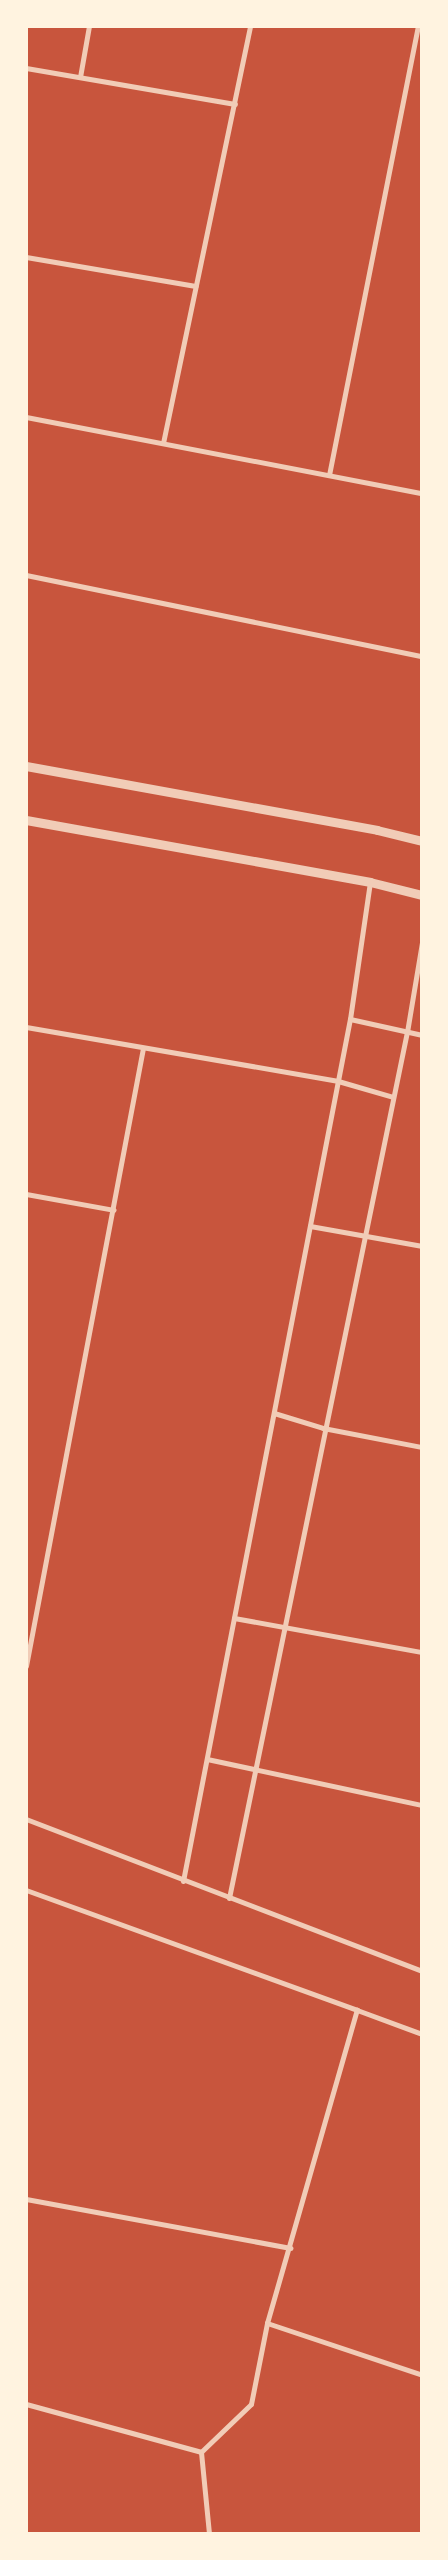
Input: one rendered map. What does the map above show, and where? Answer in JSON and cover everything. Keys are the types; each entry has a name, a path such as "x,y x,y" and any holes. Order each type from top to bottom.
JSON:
{"street":[{"path":"80,78 89,26"},
{"path":"163,443 250,26"},
{"path":"329,475 418,26"},
{"path":"26,68 235,104"},
{"path":"26,257 196,286"},
{"path":"26,417 422,492"},
{"path":"26,575 422,656"},
{"path":"26,766 377,830 422,841"},
{"path":"26,820 370,882 422,896"},
{"path":"183,1881 350,1019 370,882"},
{"path":"229,1898 323,1428 407,1032 422,942"},
{"path":"350,1019 422,1035"},
{"path":"26,1027 338,1081 393,1097"},
{"path":"26,1666 144,1048"},
{"path":"26,1194 114,1210"},
{"path":"310,1226 422,1246"},
{"path":"274,1413 323,1428 422,1447"},
{"path":"234,1618 283,1625 422,1652"},
{"path":"207,1759 254,1771 422,1805"},
{"path":"26,1819 183,1881 422,1971"},
{"path":"26,1890 422,2034"},
{"path":"201,2452 251,2404 267,2323 357,2010"},
{"path":"26,2199 290,2248"},
{"path":"267,2323 422,2375"},
{"path":"26,2404 201,2452"},
{"path":"201,2452 209,2534"}]}
